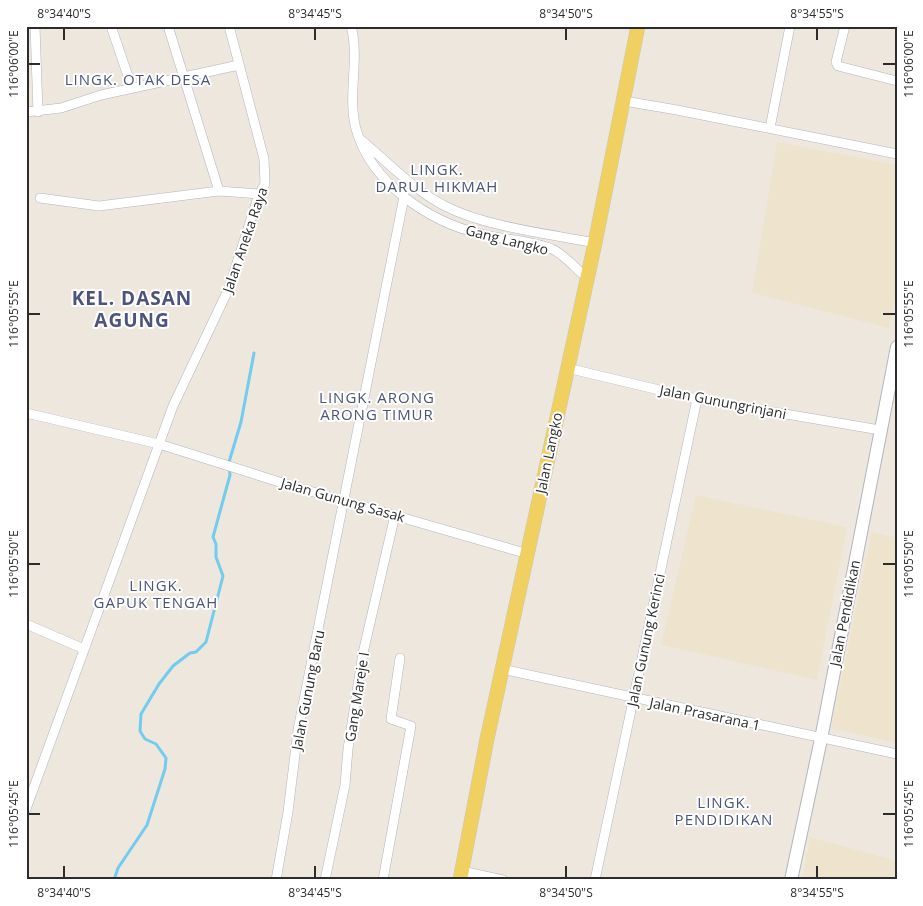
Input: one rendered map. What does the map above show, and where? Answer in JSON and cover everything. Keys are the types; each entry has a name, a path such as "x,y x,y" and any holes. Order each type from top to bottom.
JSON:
{"main road":[{"name":"Jalan Langko","path":"461,875 502,670 587,278 638,26"},
{"name":"Jalan Pendidikan","path":"791,880 821,739 897,347"}],"street":[{"path":"35,26 38,112"},
{"path":"111,26 132,88"},
{"path":"168,26 219,191"},
{"name":"Jalan Aneka Raya","path":"26,809 158,444 190,367 208,336 229,288 259,194 265,184 264,159 229,26"},
{"name":"Gang Langko","path":"351,26 353,34 354,114 360,139 372,162 404,197 429,214 461,229 553,250 587,278"},
{"path":"770,128 790,26"},
{"path":"845,26 836,62 838,66 897,81"},
{"path":"26,112 38,112 183,76 240,65"},
{"path":"624,101 897,154"},
{"path":"360,139 404,178 446,207 487,221 594,243"},
{"path":"40,198 99,206 219,191 259,194"},
{"name":"Jalan Gunung Baru","path":"276,880 288,812 298,730 404,197"},
{"name":"Jalan Gunungrinjani","path":"567,368 697,399 880,430"},
{"name":"Jalan Gunung Kerinci","path":"595,880 697,399"},
{"name":"Jalan Gunung Sasak","path":"26,413 158,444 344,501 528,554"},
{"name":"Gang Mareje I","path":"325,880 345,785 348,749 363,653 395,515"},
{"path":"26,624 84,649"},
{"path":"383,880 411,726 391,719 400,658"},
{"name":"Jalan Prasarana 1","path":"502,670 897,754"},
{"path":"461,875 503,880"}],"shaded area":[{"path":"777,142 897,165 897,289 889,328 752,293"},
{"path":"696,495 847,527 817,680 661,645"},
{"path":"872,532 897,538 897,743 831,728"},
{"path":"810,837 897,861 897,880 802,880"}],"waterway":[{"path":"114,880 118,868 147,825 165,769 166,758 156,744 145,739 140,731 141,714 159,684 173,666 190,653 196,652 206,642 223,576 216,557 216,544 213,537 230,475 229,462 241,422 254,353"}],"district":[{"name":"LINGK. OTAK DESA","path":"138,80"},
{"name":"LINGK. DARUL HIKMAH","path":"437,178"},
{"name":"KEL. DASAN AGUNG","path":"132,309"},
{"name":"LINGK. ARONG ARONG TIMUR","path":"377,406"},
{"name":"LINGK. GAPUK TENGAH","path":"156,594"},
{"name":"LINGK. PENDIDIKAN","path":"724,812"}]}
